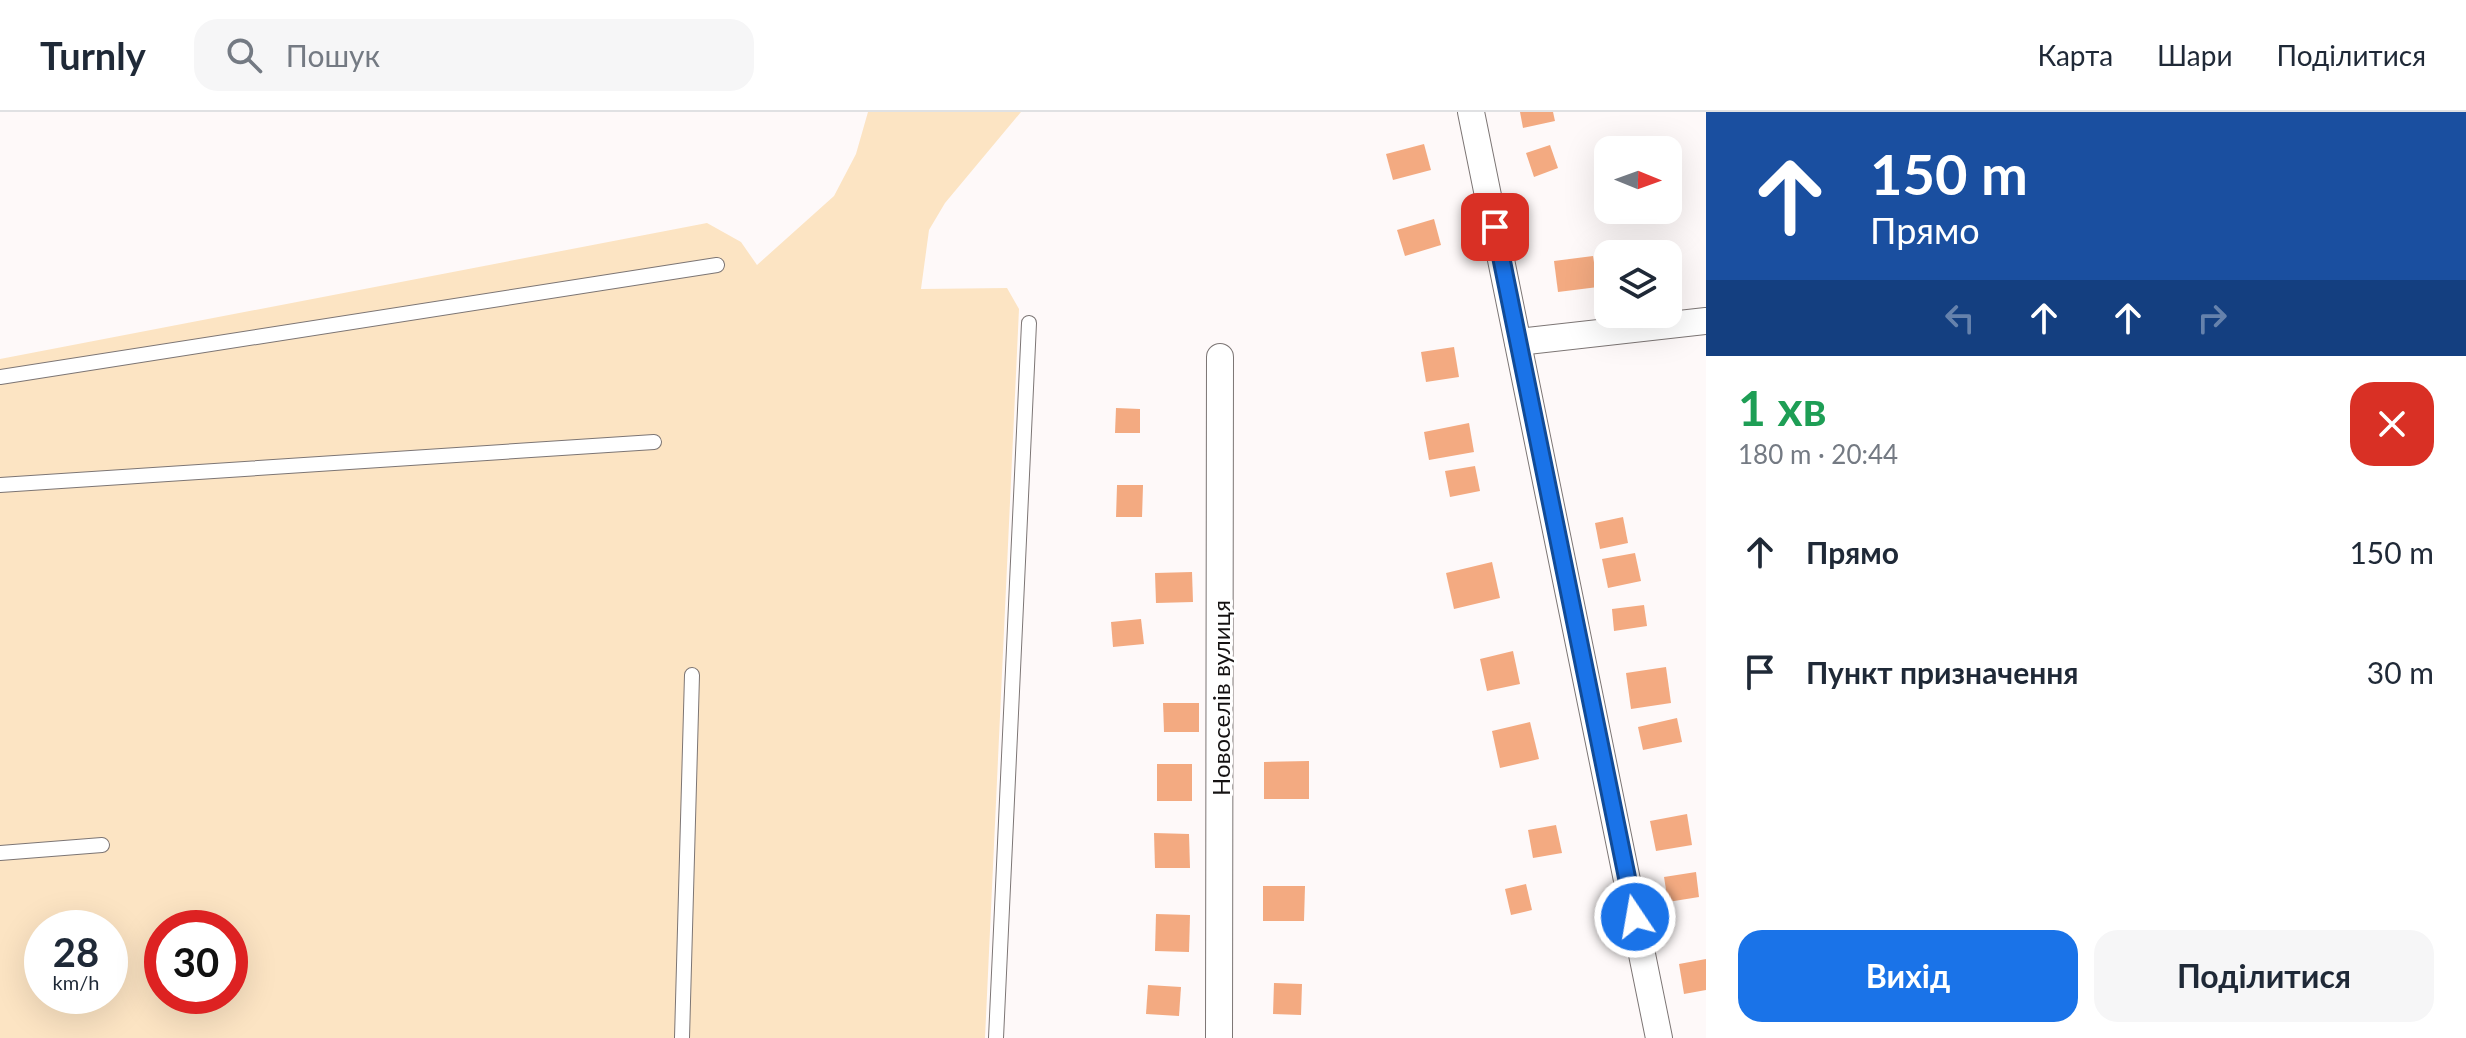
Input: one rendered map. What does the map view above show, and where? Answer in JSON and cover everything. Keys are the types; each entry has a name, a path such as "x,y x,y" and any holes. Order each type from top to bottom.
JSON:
{"street":[{"path":"1471,112 1659,1038"},
{"path":"1518,342 1706,321"},
{"name":"Новоселів вулиця","path":"1219,1038 1220,357"}],"lane":[{"path":"0,377 717,265"},
{"path":"996,1038 1029,323"},
{"path":"0,485 654,442"},
{"path":"682,1038 692,675"},
{"path":"0,853 102,845"}],"shaded area":[{"path":"868,112 1021,112 945,203 929,230 921,289 1007,288 1019,309 985,1038 0,1038 0,359 707,223 741,242 757,265 834,196 856,154"}],"building":[{"path":"1520,112 1553,112 1555,121 1523,128"},
{"path":"1424,144 1431,170 1393,180 1386,154"},
{"path":"1550,145 1558,168 1534,177 1526,153"},
{"path":"1434,219 1441,245 1405,256 1397,230"},
{"path":"1593,256 1594,288 1558,292 1554,261"},
{"path":"1454,347 1459,377 1426,382 1421,352"},
{"path":"1116,408 1140,409 1140,433 1115,433"},
{"path":"1469,423 1474,452 1429,460 1424,432"},
{"path":"1475,466 1480,491 1450,497 1445,471"},
{"path":"1117,485 1143,485 1142,517 1116,517"},
{"path":"1623,517 1628,543 1600,549 1595,523"},
{"path":"1635,553 1641,581 1608,588 1602,559"},
{"path":"1492,562 1500,598 1454,609 1446,573"},
{"path":"1192,572 1193,602 1156,603 1155,573"},
{"path":"1644,605 1647,626 1614,631 1612,609"},
{"path":"1141,619 1144,644 1113,647 1111,622"},
{"path":"1513,651 1520,684 1487,691 1480,659"},
{"path":"1666,667 1671,703 1631,709 1626,673"},
{"path":"1163,703 1199,703 1199,732 1164,732"},
{"path":"1677,718 1682,742 1643,750 1638,727"},
{"path":"1530,722 1539,759 1500,768 1492,731"},
{"path":"1309,761 1309,799 1264,799 1264,762"},
{"path":"1157,764 1192,764 1192,801 1157,801"},
{"path":"1687,814 1692,845 1656,851 1650,821"},
{"path":"1556,825 1562,853 1533,858 1528,830"},
{"path":"1154,833 1189,834 1190,868 1155,868"},
{"path":"1696,872 1699,897 1668,902 1664,877"},
{"path":"1526,884 1532,910 1511,915 1505,889"},
{"path":"1263,886 1305,886 1304,921 1263,921"},
{"path":"1156,914 1190,915 1189,952 1155,951"},
{"path":"1706,959 1706,990 1684,994 1679,964"},
{"path":"1274,983 1302,984 1301,1015 1273,1014"},
{"path":"1148,985 1181,987 1179,1016 1146,1014"}],"route":[{"path":"1495,227 1635,917"}]}
